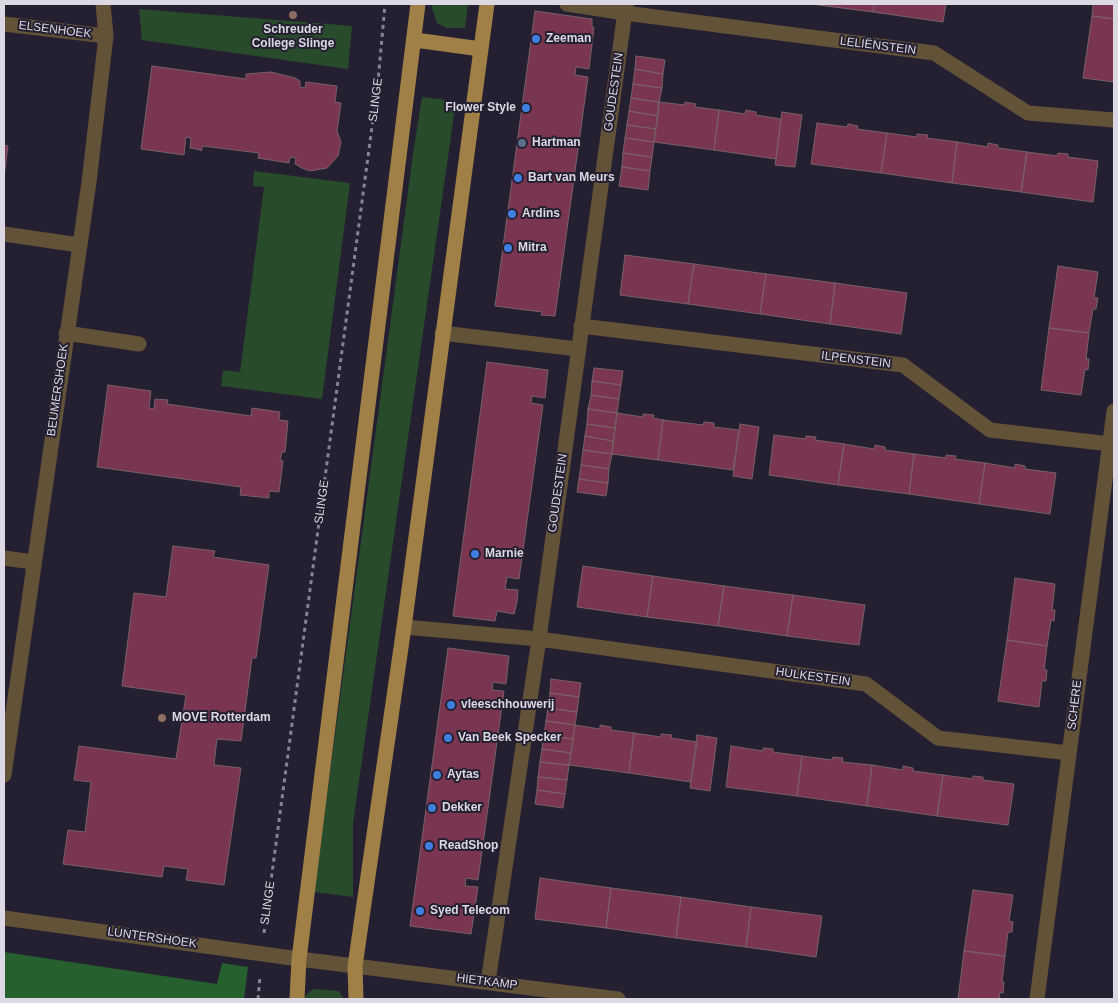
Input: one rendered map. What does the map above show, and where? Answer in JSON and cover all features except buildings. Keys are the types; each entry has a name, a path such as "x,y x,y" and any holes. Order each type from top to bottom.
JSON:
{"main road":[{"path":"297,999 300,959 418,4"},
{"path":"356,999 355,966 404,627 486,4"},
{"path":"415,40 481,49"}],"street":[{"name":"BEUMERSHOEK","path":"4,775 33,562 89,182 106,36 104,4"},
{"path":"567,4 625,9"},
{"name":"LELIËNSTEIN","path":"625,9 934,53 1028,114 1114,120"},
{"name":"GOUDESTEIN","path":"488,982 539,639 625,9"},
{"name":"ELSENHOEK","path":"4,24 106,36"},
{"path":"4,234 79,245"},
{"name":"ILPENSTEIN","path":"581,326 903,365 990,430 1110,444"},
{"path":"66,333 140,344"},
{"path":"442,333 578,349"},
{"name":"SCHERE","path":"1037,999 1114,411"},
{"path":"4,558 33,562"},
{"path":"404,627 539,639"},
{"name":"HULKESTEIN","path":"539,639 866,684 938,738 1069,753"},
{"name":"LUNTERSHOEK","path":"4,918 300,959"},
{"name":"HIETKAMP","path":"300,959 618,999"}],"path":[{"name":"SLINGE","path":"258,999 261,953 378,82 386,4"}],"green space":[{"path":"432,4 468,4 465,28 447,28 437,23"},
{"path":"139,9 352,26 348,69 142,40"},
{"path":"422,97 456,101 353,823 353,897 314,892"},
{"path":"254,171 350,183 322,399 221,386 223,370 240,372 264,187 253,186"},
{"path":"4,952 217,984 222,963 248,967 244,999 4,999"},
{"path":"314,989 339,991 344,999 303,999"}],"place":[{"name":"Schreuder College Slinge","path":"293,15"},
{"name":"Zeeman","path":"536,39"},
{"name":"Flower Style","path":"526,108"},
{"name":"Hartman","path":"522,143"},
{"name":"Bart van Meurs","path":"518,178"},
{"name":"Ardins","path":"512,214"},
{"name":"Mitra","path":"508,248"},
{"name":"Marnie","path":"475,554"},
{"name":"vleeschhouwerij","path":"451,705"},
{"name":"MOVE Rotterdam","path":"162,718"},
{"name":"Van Beek Specker","path":"448,738"},
{"name":"Aytas","path":"437,775"},
{"name":"Dekker","path":"432,808"},
{"name":"ReadShop","path":"429,846"},
{"name":"Syed Telecom","path":"420,911"}]}
